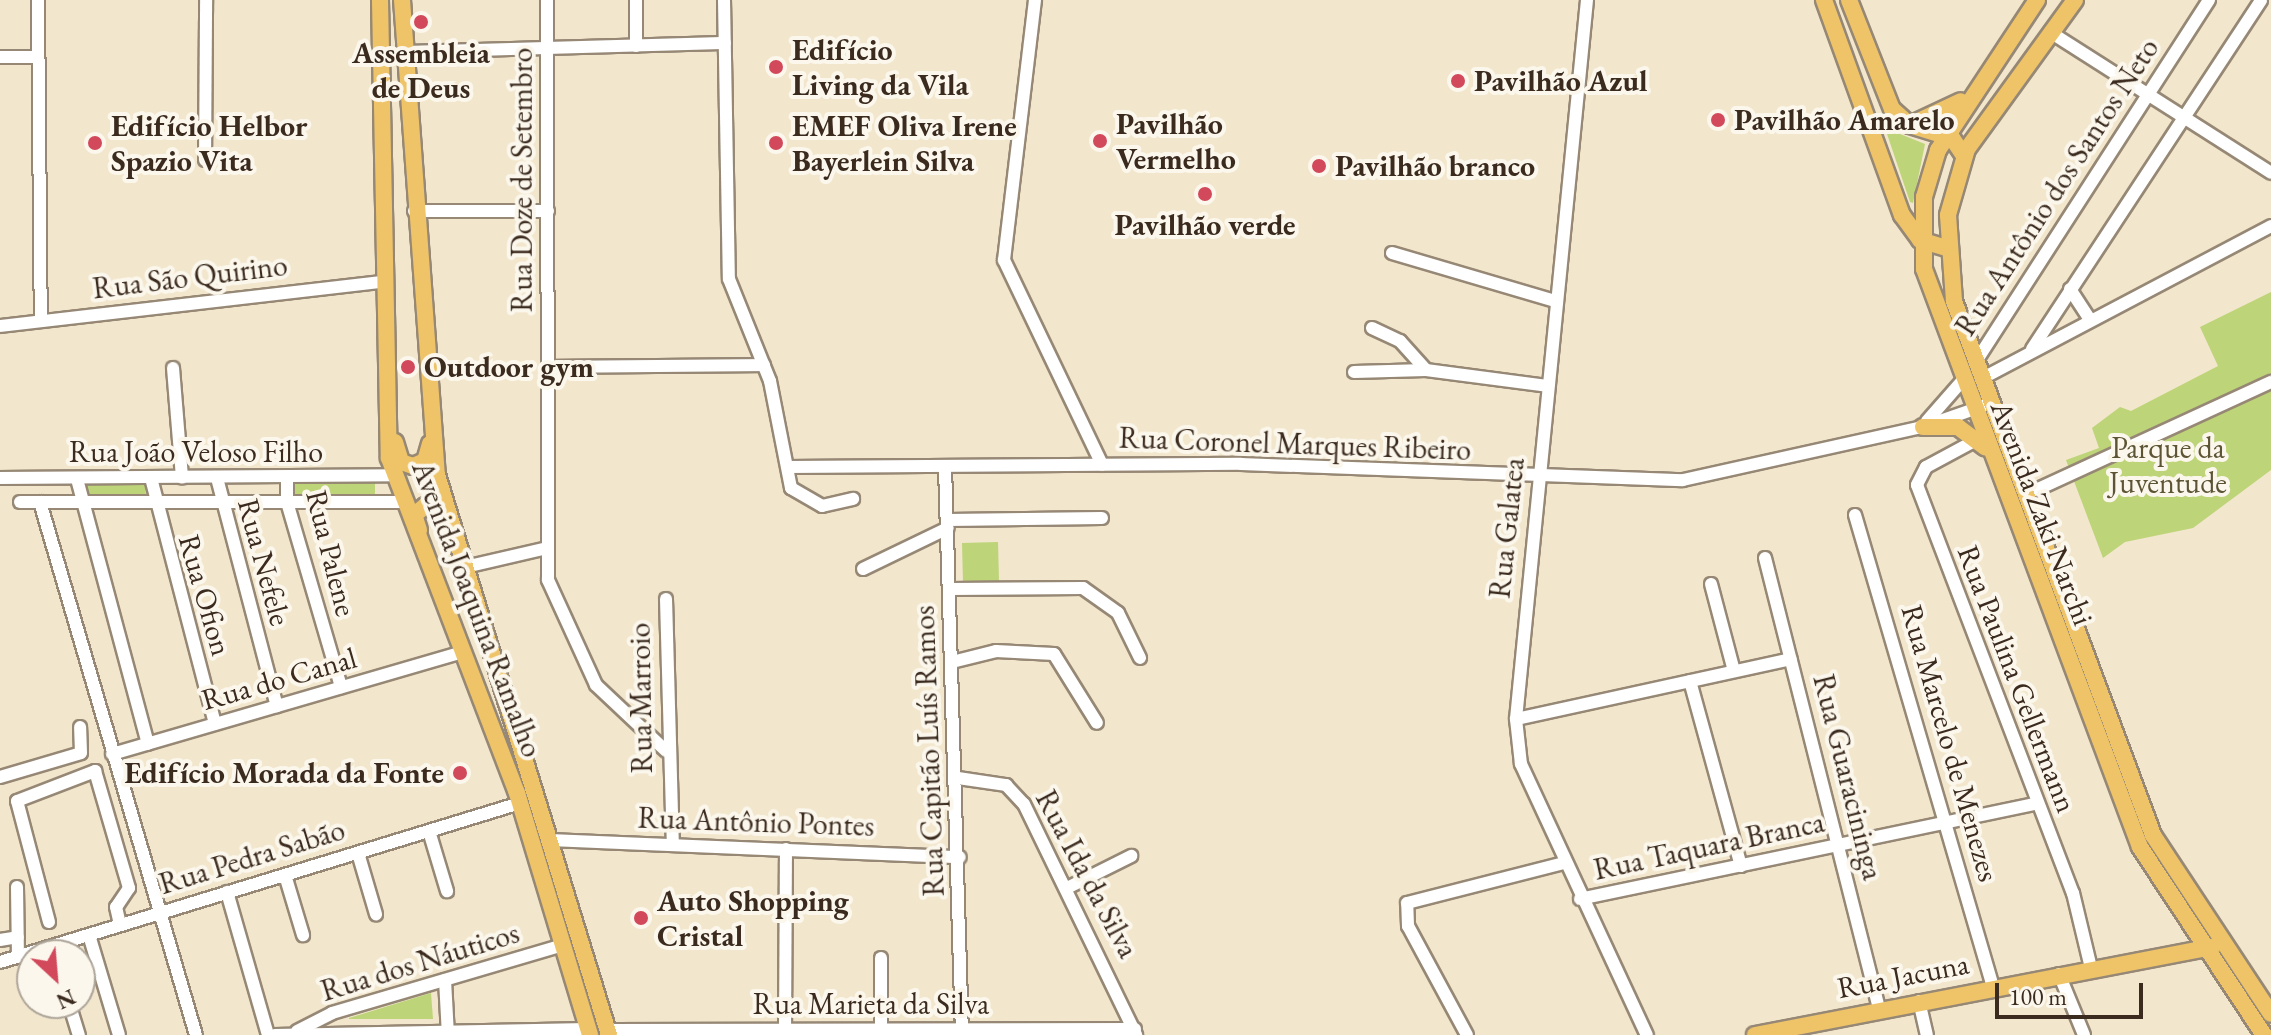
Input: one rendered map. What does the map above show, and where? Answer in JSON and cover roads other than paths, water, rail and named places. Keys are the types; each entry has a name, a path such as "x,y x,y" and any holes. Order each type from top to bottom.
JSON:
{"main road":[{"name":"Avenida Joaquina Ramalho","path":"380,0 392,475 520,803 589,1032"},
{"name":"Avenida Joaquina Ramalho","path":"402,0 419,289 433,442 463,560 608,1032"},
{"path":"1824,0 1902,215 1920,240 1947,248"},
{"path":"1849,0 1885,96 1910,125 1945,134 1964,156"},
{"name":"Avenida Zaki Narchi","path":"2037,0 1961,105 1945,134 1930,173 1920,240 1933,307 2140,847 2264,1035"},
{"name":"Avenida Zaki Narchi","path":"2075,0 1982,124 1964,156 1947,248 1954,301 2153,835 2271,1014"},
{"path":"1910,125 1961,105 1966,124 1982,124"},
{"path":"386,253 402,226 419,289"},
{"path":"389,394 401,462 420,465 433,442"},
{"path":"1923,427 1958,427 1984,445"},
{"path":"418,541 414,515 433,507 463,560"},
{"path":"2204,948 2231,955"},
{"name":"Rua Jacuna","path":"1755,1035 2204,948"}],"street":[{"path":"38,0 41,321"},
{"path":"205,160 206,0"},
{"name":"Rua Doze de Setembro","path":"547,0 547,548 552,595 583,665 666,751"},
{"path":"636,0 636,46"},
{"path":"724,0 724,250 764,365 791,488 808,503 853,499"},
{"name":"Rua Coronel Marques Ribeiro","path":"1035,0 1004,260 1102,465 1683,480 1923,427 1991,403"},
{"name":"Rua Galatea","path":"1587,0 1516,719 1521,764 1580,899 1647,1035"},
{"name":"Rua Antônio dos Santos Neto","path":"1978,371 2147,94 2209,0"},
{"path":"2032,349 2261,0"},
{"path":"2050,32 2270,170"},
{"path":"403,52 725,43"},
{"path":"0,57 38,57"},
{"path":"414,211 548,211"},
{"path":"1978,371 2032,349 2271,226"},
{"path":"1392,253 1555,301"},
{"name":"Rua São Quirino","path":"0,326 386,281"},
{"path":"2070,289 2089,318"},
{"path":"1372,328 1400,341 1426,370"},
{"path":"549,367 764,365"},
{"path":"173,368 182,478"},
{"path":"1354,372 1426,370 1547,386"},
{"path":"1923,427 1962,381"},
{"path":"2036,490 2271,382"},
{"name":"Rua Paulina Gellermann","path":"1984,445 1926,467 1917,485 2036,804 2073,893 2091,968"},
{"path":"788,467 1102,465"},
{"name":"Rua Capitão Luís Ramos","path":"945,466 958,778 962,1032"},
{"name":"Rua João Veloso Filho","path":"0,478 392,475"},
{"name":"Rua Palene","path":"287,477 287,502 341,687"},
{"name":"Rua Ofion","path":"151,478 152,502 215,724"},
{"name":"Rua Nefele","path":"217,478 218,502 277,706"},
{"path":"77,479 80,503 148,744"},
{"name":"Rua João Veloso Filho","path":"20,502 403,502"},
{"path":"40,502 196,1035"},
{"name":"Rua Marcelo de Menezes","path":"1855,515 1993,987"},
{"path":"863,569 948,524 1102,518"},
{"path":"463,560 547,548"},
{"name":"Rua Guaracininga","path":"1765,558 1840,845 1879,1010"},
{"path":"1711,584 1734,671"},
{"path":"950,589 1083,588 1118,613 1140,658"},
{"name":"Rua Marroio","path":"666,599 666,751 673,844"},
{"path":"952,662 996,651 1054,654 1097,723"},
{"name":"Rua do Canal","path":"112,754 460,653"},
{"path":"1516,719 1791,659"},
{"path":"1690,681 1741,866"},
{"path":"0,777 81,753 80,727"},
{"path":"49,922 17,801 93,771 129,888 121,903 124,924"},
{"name":"Rua Ida da Silva","path":"958,778 995,781 1016,792 1067,888 1135,1032"},
{"name":"Rua Pedra Sabão","path":"80,939 520,803"},
{"name":"Rua Taquara Branca","path":"1580,899 2036,804"},
{"path":"429,831 447,891"},
{"name":"Rua Antônio Pontes","path":"550,840 960,857"},
{"path":"785,1032 786,849"},
{"path":"358,853 376,914"},
{"path":"1067,888 1131,856"},
{"path":"1467,1035 1408,926 1407,903 1564,863"},
{"path":"285,875 303,935"},
{"path":"0,940 18,937 17,887"},
{"path":"227,892 268,1035"},
{"path":"89,935 119,1035"},
{"name":"Rua dos Náuticos","path":"294,1032 445,980 563,945"},
{"path":"881,958 881,1030"},
{"path":"2059,974 2084,1035"},
{"path":"445,980 448,1033"},
{"path":"1919,1001 1927,1035"},
{"path":"275,1035 294,1032 589,1032"},
{"name":"Rua Marieta da Silva","path":"608,1032 1135,1032"}],"place":[{"name":"Assembleia de Deus","path":"421,22"},
{"name":"Edifício Living da Vila","path":"776,67"},
{"name":"Pavilhão Azul","path":"1458,81"},
{"name":"Pavilhão Amarelo","path":"1718,120"},
{"name":"Pavilhão Vermelho","path":"1100,141"},
{"name":"Edifício Helbor Spazio Vita","path":"95,143"},
{"name":"EMEF Oliva Irene Bayerlein Silva","path":"776,143"},
{"name":"Pavilhão branco","path":"1319,166"},
{"name":"Pavilhão verde","path":"1205,194"},
{"name":"Outdoor gym","path":"408,367"},
{"name":"Edifício Morada da Fonte","path":"460,773"},
{"name":"Auto Shopping Cristal","path":"641,918"}],"park label":[{"name":"Parque da Juventude","path":"2168,465"}]}
